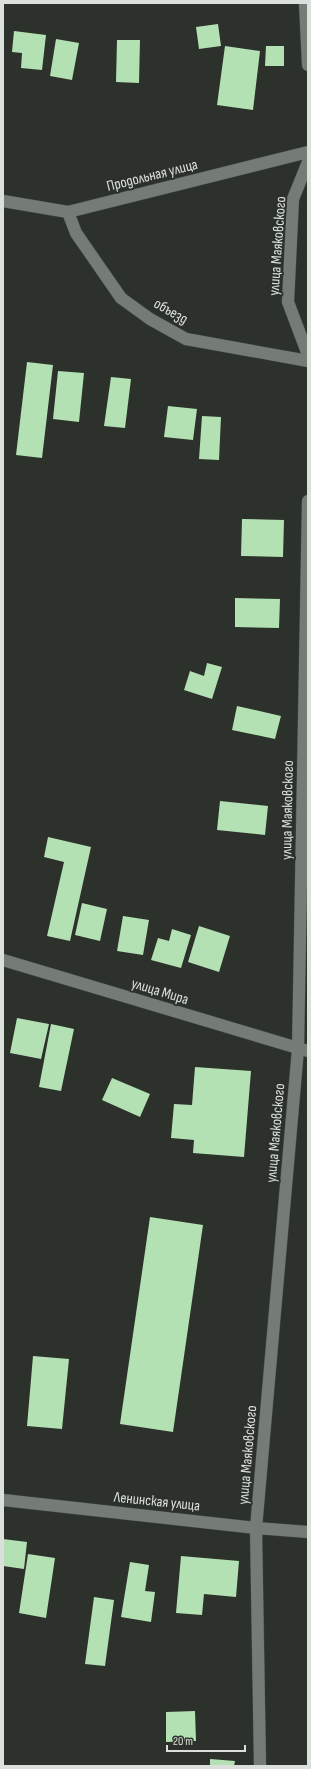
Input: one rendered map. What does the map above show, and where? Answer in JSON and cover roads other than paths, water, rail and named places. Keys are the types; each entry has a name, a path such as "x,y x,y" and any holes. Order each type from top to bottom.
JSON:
{"street":[{"path":"305,3 308,65"},
{"name":"Продольная улица","path":"3,201 68,212 308,152"},
{"name":"улица Маяковского","path":"308,162 293,199 288,302 308,355"},
{"name":"объезд","path":"68,212 76,233 121,298 150,319 186,339 308,361"},
{"name":"улица Маяковского","path":"260,1766 256,1528 303,1050 308,501"},
{"name":"улица Мира","path":"3,960 303,1050"},
{"name":"Ленинская улица","path":"3,1500 256,1528 308,1532"}]}
